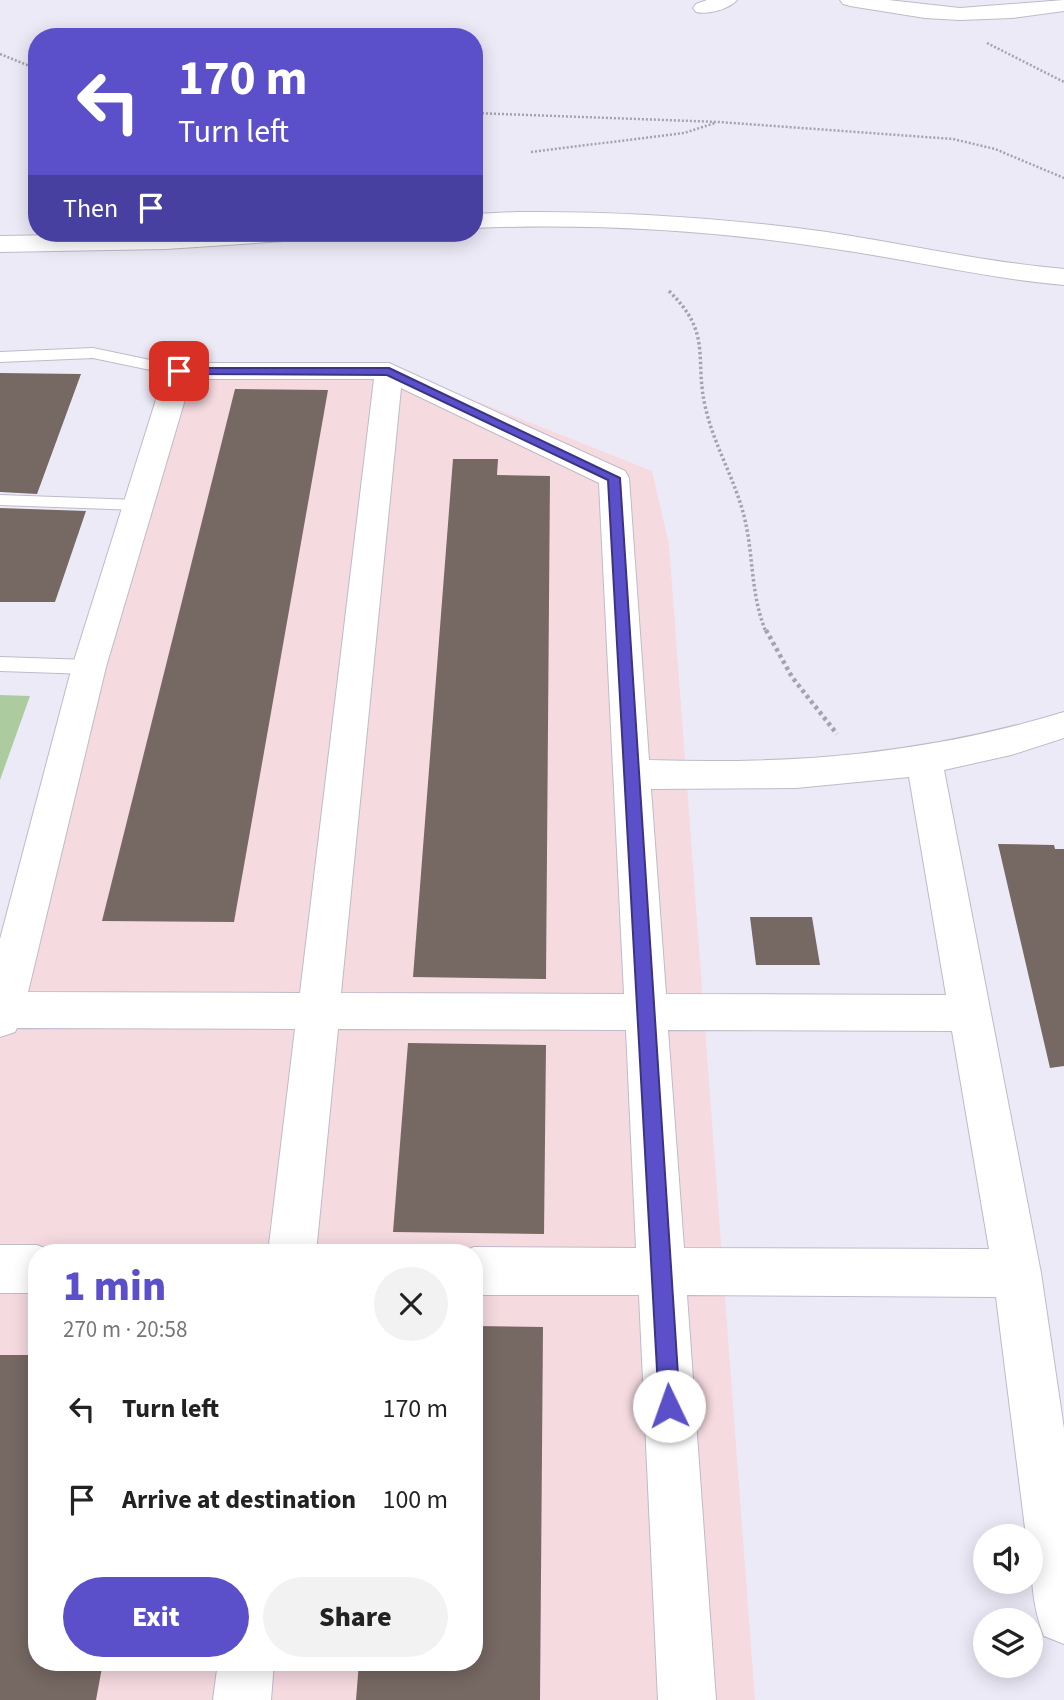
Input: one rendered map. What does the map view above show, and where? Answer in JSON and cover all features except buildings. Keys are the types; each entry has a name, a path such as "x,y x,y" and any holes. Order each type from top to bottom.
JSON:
{"street":[{"path":"703,8 727,0"},
{"path":"850,0 923,12 993,15 1064,5"},
{"path":"483,221 562,218 712,226 828,240 1064,277"},
{"path":"0,244 166,242"},
{"path":"687,1700 662,1272 646,1012 631,774 614,478 389,372 179,371 89,667 1,1013 318,1011 646,1012 969,1013"},
{"path":"293,1244 389,372"},
{"path":"631,774 718,778 868,770 994,746 1064,725"},
{"path":"994,746 1064,754"},
{"path":"924,760 1017,1273 1064,1616"},
{"path":"0,1269 28,1269"},
{"path":"483,1271 1017,1273"},
{"path":"242,1700 245,1671"}],"lane":[{"path":"0,357 93,353 179,371"},
{"path":"0,500 138,505"},
{"path":"0,664 89,667"}],"path":[{"path":"923,12 1064,82"},
{"path":"0,54 28,65"},
{"path":"483,113 719,122 960,140 995,149 1064,178"},
{"path":"531,152 676,134 719,122"},
{"path":"669,291 688,310 698,333 699,364 706,408 745,518 751,551 752,584 766,632 786,669 868,770"}],"shaded area":[{"path":"166,362 406,373 652,471 669,544 755,1700 0,1700 0,1017"}],"green space":[{"path":"0,695 30,696 0,780"}],"route":[{"path":"179,371 389,372 614,478 669,1406"}]}
